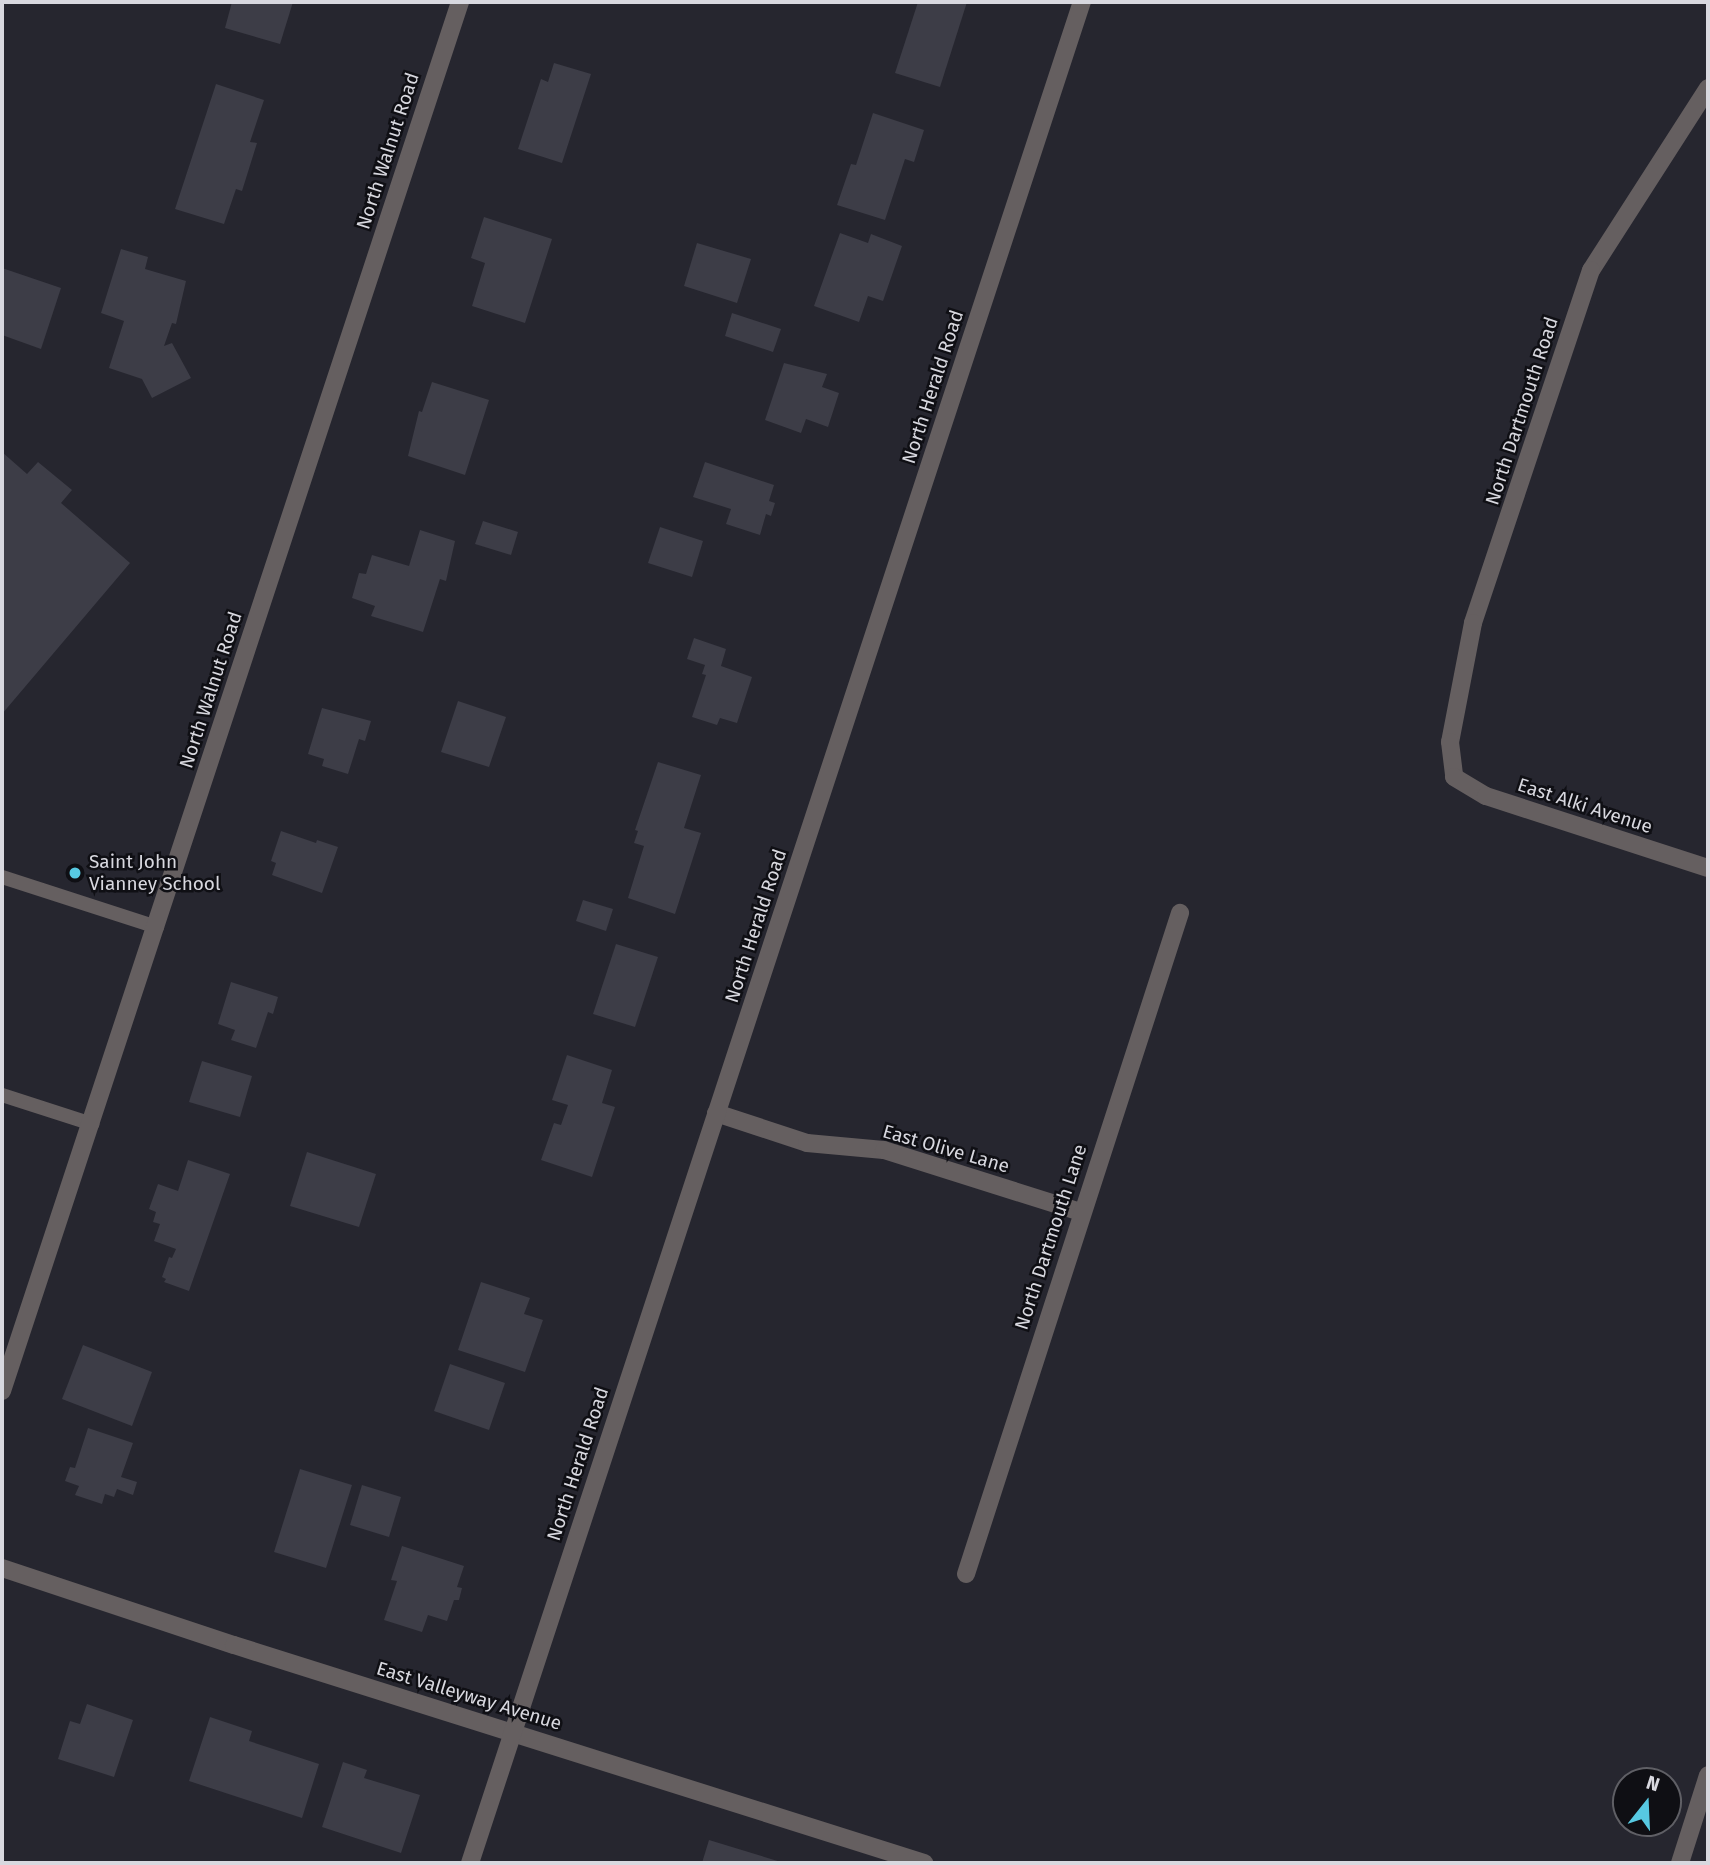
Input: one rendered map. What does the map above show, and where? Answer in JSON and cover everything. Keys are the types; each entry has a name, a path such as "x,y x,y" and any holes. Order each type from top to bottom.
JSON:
{"street":[{"name":"North Walnut Road","path":"2,1391 460,2"},
{"name":"North Herald Road","path":"470,1863 1082,2"},
{"name":"North Dartmouth Road","path":"1454,777 1451,742 1473,624 1591,270 1708,88"},
{"name":"East Alki Avenue","path":"1454,777 1486,796 1708,868"},
{"name":"North Dartmouth Lane","path":"966,1574 1180,913"},
{"name":"East Olive Lane","path":"716,1113 807,1143 884,1150 1081,1212"},
{"name":"East Valleyway Avenue","path":"2,1568 234,1645 924,1863"},
{"path":"1680,1863 1708,1775"}],"lane":[{"path":"2,877 157,927"},
{"path":"2,1095 92,1124"}],"building":[{"path":"232,2 293,2 280,44 225,28"},
{"path":"918,2 967,2 940,87 895,73"},
{"path":"554,63 591,74 562,163 518,149 541,79 548,82"},
{"path":"216,84 264,100 250,142 257,143 242,191 236,189 224,224 175,209"},
{"path":"873,113 924,130 914,162 905,159 885,220 837,205 851,164 856,165"},
{"path":"484,217 552,239 525,323 472,306 485,263 471,258"},
{"path":"840,233 868,243 871,234 902,246 883,301 868,296 859,322 814,306"},
{"path":"697,243 751,259 737,303 684,286"},
{"path":"121,249 148,257 145,269 186,281 176,324 172,323 164,346 172,343 191,378 152,398 142,379 109,368 124,321 101,313"},
{"path":"2,268 61,288 41,349 2,335"},
{"path":"732,313 781,329 773,352 725,336"},
{"path":"784,363 827,374 822,387 839,393 828,427 806,419 801,433 765,420"},
{"path":"432,382 489,400 465,475 408,456 419,411 422,412"},
{"path":"2,452 27,474 38,462 72,490 61,503 130,563 2,714"},
{"path":"705,462 774,485 769,501 775,503 771,516 766,514 760,535 726,524 731,509 693,497"},
{"path":"483,521 518,532 511,555 475,544"},
{"path":"660,527 703,541 692,577 648,563"},
{"path":"420,530 455,541 446,581 440,579 423,632 371,616 375,606 352,598 359,573 366,574 372,555 409,566"},
{"path":"694,638 726,649 721,666 752,677 737,723 720,718 717,725 692,717 706,675 702,674 705,665 687,659"},
{"path":"458,701 506,717 489,767 441,752"},
{"path":"322,708 371,721 365,741 359,739 348,774 322,766 324,759 308,754"},
{"path":"658,762 701,775 684,828 701,833 675,914 628,898 644,846 634,843 638,831 635,830"},
{"path":"281,831 338,847 322,893 272,875 276,863 271,861"},
{"path":"583,900 613,909 606,931 576,921"},
{"path":"616,944 658,957 635,1027 593,1014"},
{"path":"231,982 278,997 273,1014 268,1012 256,1048 231,1040 235,1030 218,1024"},
{"path":"567,1055 612,1070 602,1103 615,1107 592,1177 541,1160 554,1123 561,1125 568,1105 552,1100"},
{"path":"202,1061 252,1076 240,1117 189,1102"},
{"path":"307,1152 376,1174 359,1227 290,1206"},
{"path":"188,1160 230,1174 189,1291 164,1282 166,1279 162,1277 169,1257 172,1258 176,1249 154,1241 160,1224 153,1222 156,1212 149,1209 158,1184 178,1191"},
{"path":"481,1282 530,1298 524,1314 543,1320 525,1372 458,1350"},
{"path":"83,1345 152,1372 132,1426 62,1399"},
{"path":"450,1364 505,1383 489,1430 434,1411"},
{"path":"88,1428 133,1443 121,1477 137,1482 133,1495 117,1489 114,1497 105,1494 102,1504 75,1495 79,1486 65,1481 70,1467 75,1468"},
{"path":"300,1469 352,1485 326,1568 274,1552"},
{"path":"362,1485 401,1497 389,1537 350,1525"},
{"path":"402,1546 464,1566 457,1587 462,1588 459,1600 454,1600 447,1621 428,1615 422,1632 384,1620 397,1581 391,1580"},
{"path":"87,1704 133,1720 114,1777 58,1759 70,1721 80,1724"},
{"path":"210,1717 252,1731 249,1741 319,1764 302,1818 189,1781"},
{"path":"343,1762 367,1770 364,1778 420,1795 401,1853 322,1827"},
{"path":"709,1840 784,1863 702,1863"}],"place":[{"name":"Saint John Vianney School","path":"75,873"}]}
